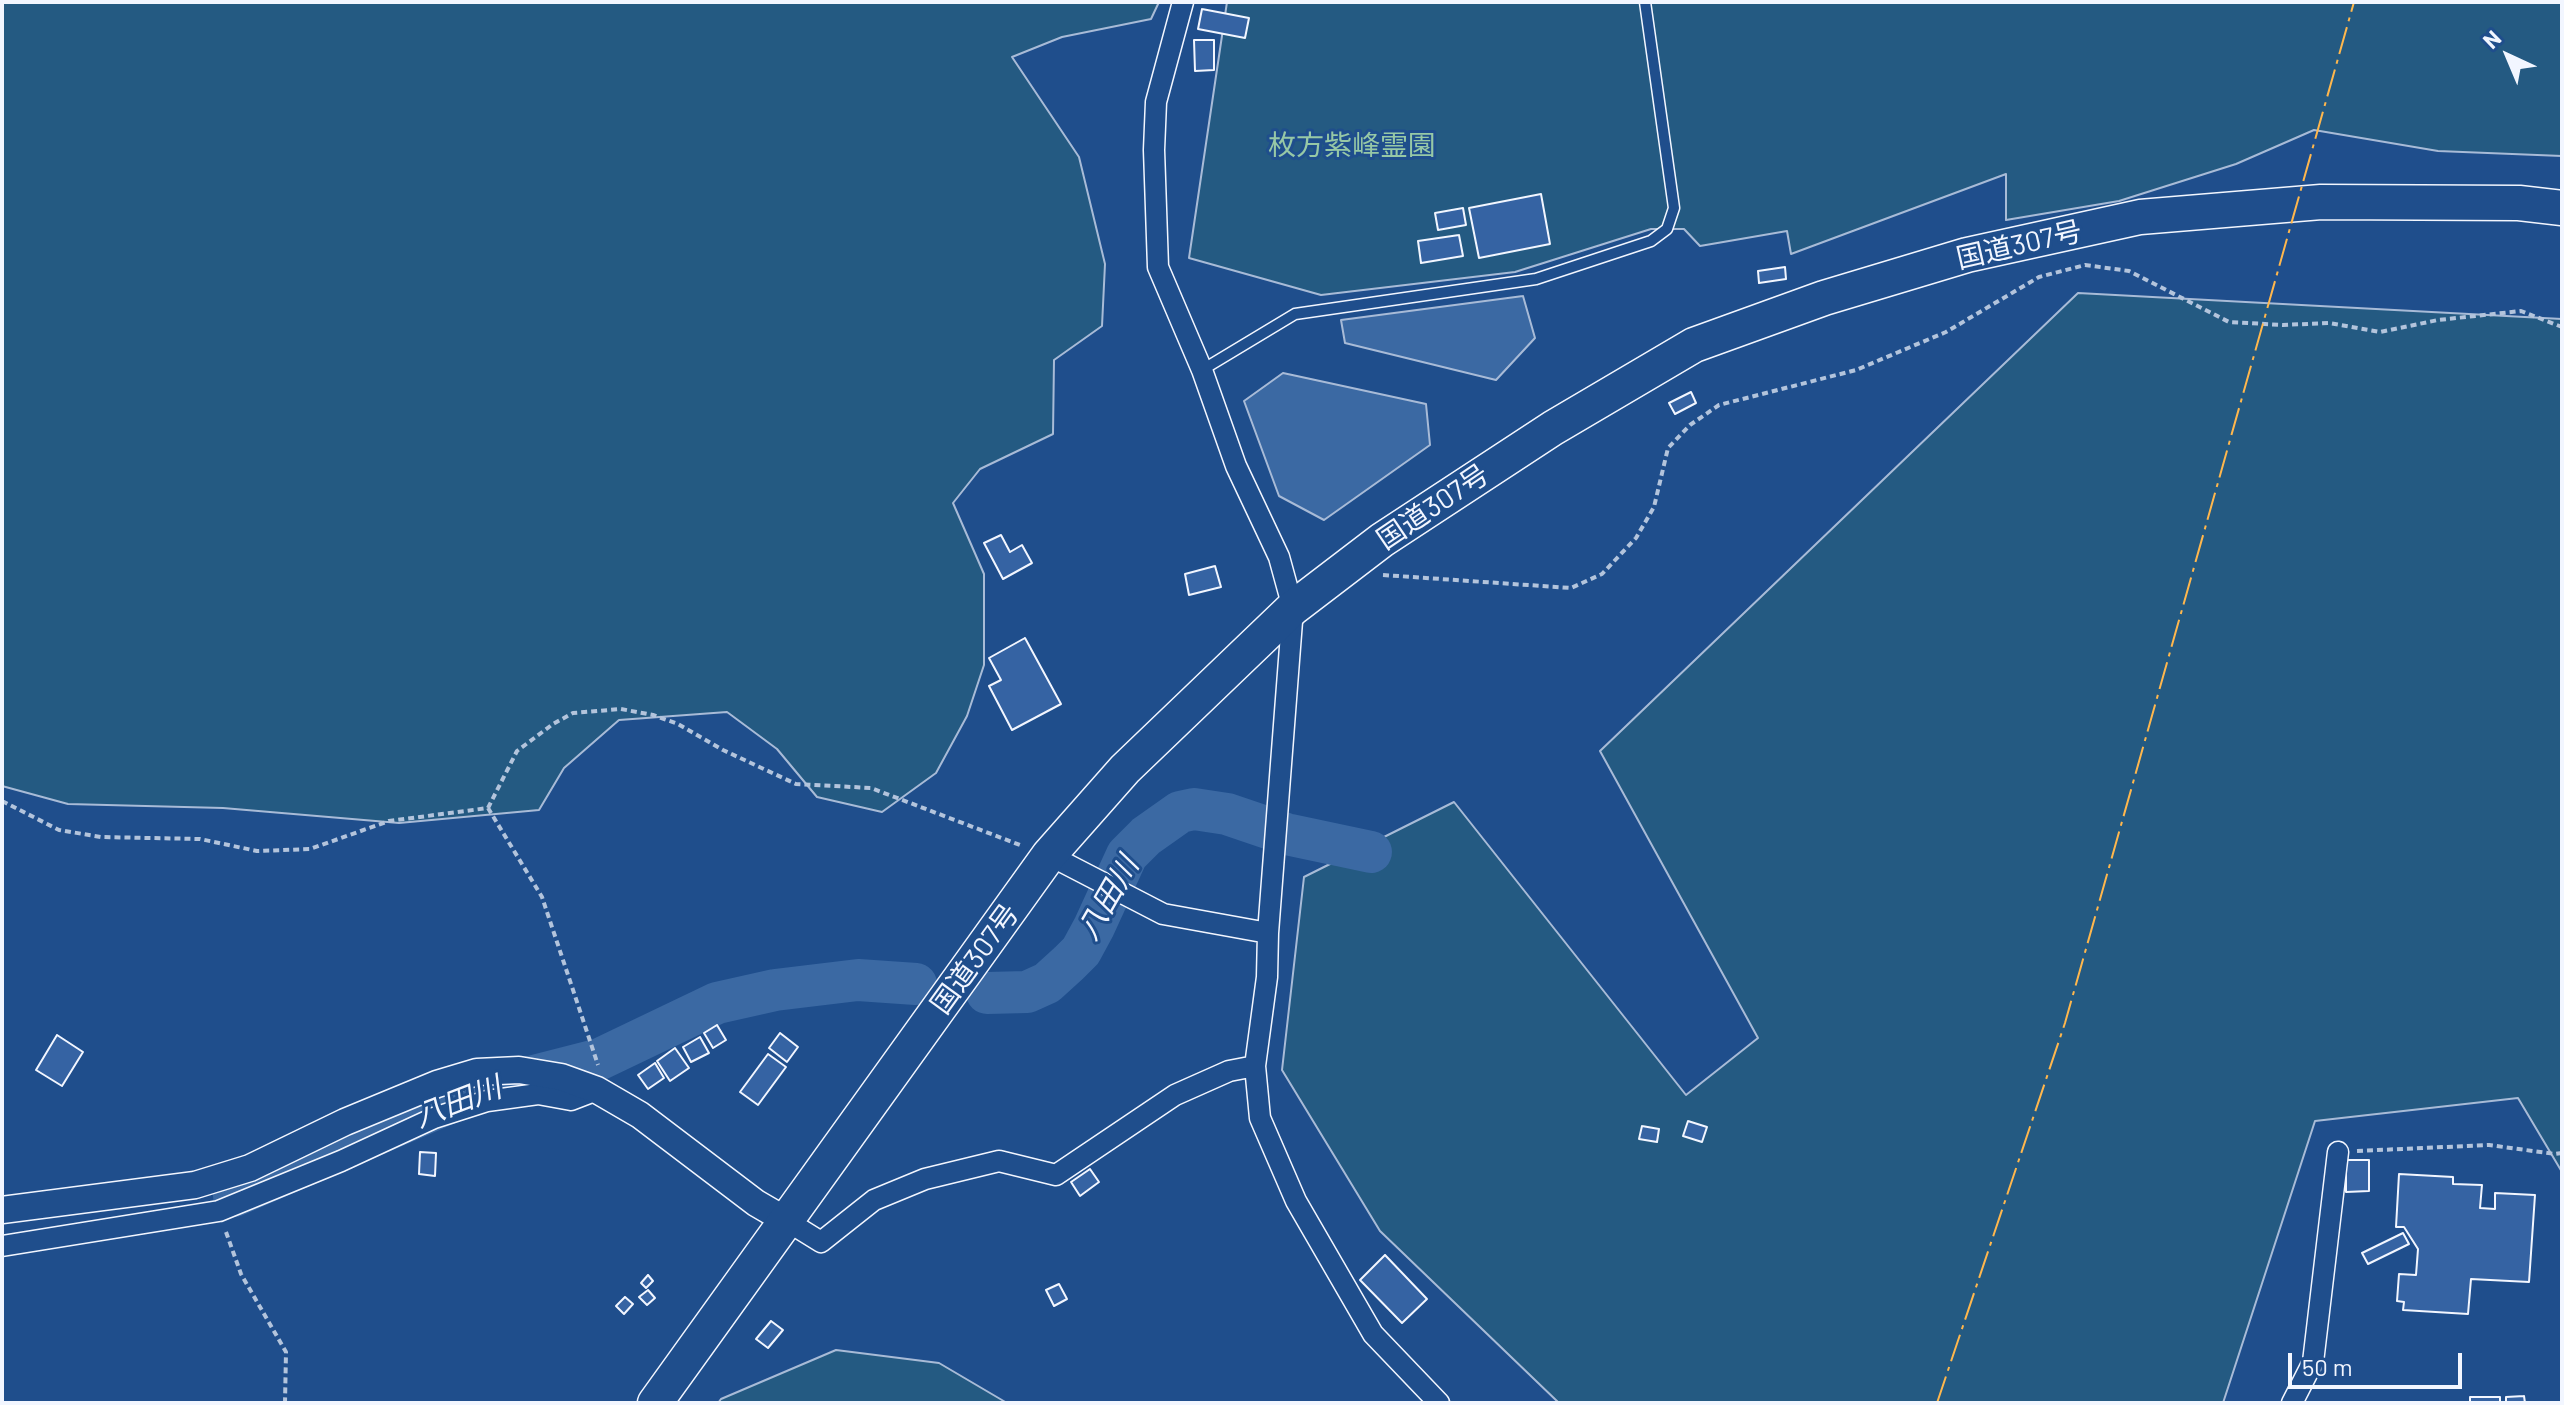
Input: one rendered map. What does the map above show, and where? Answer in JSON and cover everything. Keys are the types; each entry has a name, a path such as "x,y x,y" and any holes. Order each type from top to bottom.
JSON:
{"highway":[{"name":"国道307号","path":"655,1403 1049,855 1125,769 1293,608 1382,540 1553,428 1694,345 1824,298 1953,259 2140,217 2321,202 2519,203 2562,208"}],"street":[{"path":"1183,2 1156,102 1154,150 1158,267 1202,370 1236,466 1279,557 1293,608 1267,977 1255,1066 1260,1118 1296,1201 1373,1334 1439,1403"},
{"path":"1049,855 1163,914 1268,933"},
{"path":"2,1210 195,1185 250,1168 345,1122 437,1084 477,1072 519,1070 561,1077 597,1090 640,1115 756,1203 821,1242 874,1200 925,1179 999,1161 1056,1175 1175,1095 1229,1071 1255,1066"},
{"path":"2,1246 219,1211 341,1161 434,1118 487,1101 538,1094 571,1100 597,1090"},
{"path":"2292,1403 2313,1362 2338,1152"}],"lane":[{"path":"1202,370 1295,314 1536,279 1651,241 1667,229 1674,208 1645,2"}],"path":[{"path":"1341,572 1571,588 1602,574 1636,538 1654,507 1668,448 1690,425 1719,405 1856,370 1946,332 2039,277 2085,265 2129,271 2229,322 2283,325 2329,323 2380,332 2438,320 2521,311 2562,327"},
{"path":"488,808 517,751 553,724 573,713 621,709 678,724 723,750 796,784 871,788 1049,855"},
{"path":"2,801 59,830 101,837 200,839 257,851 310,849 389,821 488,808"},
{"path":"488,808 542,897 599,1068 597,1090"},
{"path":"2338,1152 2489,1145 2562,1153"},
{"path":"219,1211 241,1274 286,1352 285,1403"}],"green space":[{"path":"2,2 1159,2 1151,19 1062,37 1012,57 1079,157 1105,264 1102,326 1054,360 1053,434 980,469 953,503 984,574 984,665 967,716 936,773 882,812 817,797 777,749 727,712 619,720 564,768 539,810 399,823 223,808 68,804 2,786"},
{"name":"枚方紫峰霊園","path":"1227,2 2562,2 2562,156 2438,151 2314,130 2236,164 2119,201 2006,220 2006,174 1791,254 1787,231 1700,246 1684,229 1651,229 1515,272 1321,295 1189,258"},
{"path":"2078,293 2562,319 2562,1172 2518,1098 2315,1121 2223,1403 1559,1403 1380,1231 1282,1070 1304,877 1454,802 1686,1095 1758,1038 1600,751"},
{"path":"836,1350 939,1363 1007,1403 718,1403 721,1399"}],"shaded area":[{"path":"1523,296 1535,338 1496,380 1345,343 1341,320"},
{"path":"1283,373 1426,404 1430,445 1324,520 1279,496 1244,401"}],"building":[{"path":"1202,9 1249,18 1245,38 1198,29"},
{"path":"1194,40 1214,40 1214,70 1195,71"},
{"path":"1541,194 1550,244 1479,258 1469,208"},
{"path":"1463,208 1466,225 1438,230 1435,213"},
{"path":"1459,235 1463,256 1421,263 1418,241"},
{"path":"1785,267 1786,279 1759,283 1758,271"},
{"path":"1691,392 1696,403 1675,414 1669,403"},
{"path":"1001,535 1010,552 1022,545 1032,563 1003,579 984,543"},
{"path":"1215,566 1221,587 1189,595 1185,574"},
{"path":"1025,638 1061,704 1012,730 989,686 1001,680 989,658"},
{"path":"717,1025 726,1040 713,1048 704,1033"},
{"path":"780,1033 798,1047 787,1062 769,1048"},
{"path":"57,1035 83,1052 62,1086 36,1070"},
{"path":"700,1037 709,1053 691,1062 683,1047"},
{"path":"675,1048 689,1068 670,1081 657,1061"},
{"path":"768,1054 786,1067 758,1105 740,1092"},
{"path":"655,1063 664,1078 648,1089 638,1075"},
{"path":"1688,1121 1707,1127 1702,1142 1683,1136"},
{"path":"1642,1126 1659,1129 1657,1142 1639,1139"},
{"path":"420,1152 436,1153 435,1176 419,1174"},
{"path":"2346,1160 2369,1160 2369,1191 2346,1192"},
{"path":"1090,1169 1099,1182 1080,1196 1071,1182"},
{"path":"2399,1174 2453,1177 2453,1184 2482,1185 2480,1208 2495,1209 2495,1193 2535,1195 2529,1282 2471,1279 2468,1314 2403,1310 2404,1302 2397,1301 2399,1274 2416,1275 2418,1249 2404,1227 2396,1227"},
{"path":"2403,1233 2409,1244 2368,1264 2362,1253"},
{"path":"1385,1255 1427,1299 1402,1323 1360,1280"},
{"path":"648,1275 653,1281 646,1288 641,1283"},
{"path":"1059,1284 1067,1299 1054,1306 1046,1290"},
{"path":"648,1290 655,1298 647,1305 639,1297"},
{"path":"625,1297 633,1304 624,1314 616,1306"},
{"path":"771,1321 783,1330 768,1348 756,1339"},
{"path":"2524,1396 2525,1403 2506,1403 2506,1397"},
{"path":"2470,1397 2500,1397 2500,1403 2470,1403"}],"waterway":[{"name":"八田川","path":"987,993 1027,992 1047,983 1069,963 1081,951 1094,927 1127,855 1146,836 1180,812 1194,809 1227,814 1286,834 1371,852"},
{"name":"八田川","path":"234,1196 479,1090 600,1059 717,1003 775,990 858,980 916,984"}],"power":[{"path":"1937,1403 2065,1023 2354,2"}]}
